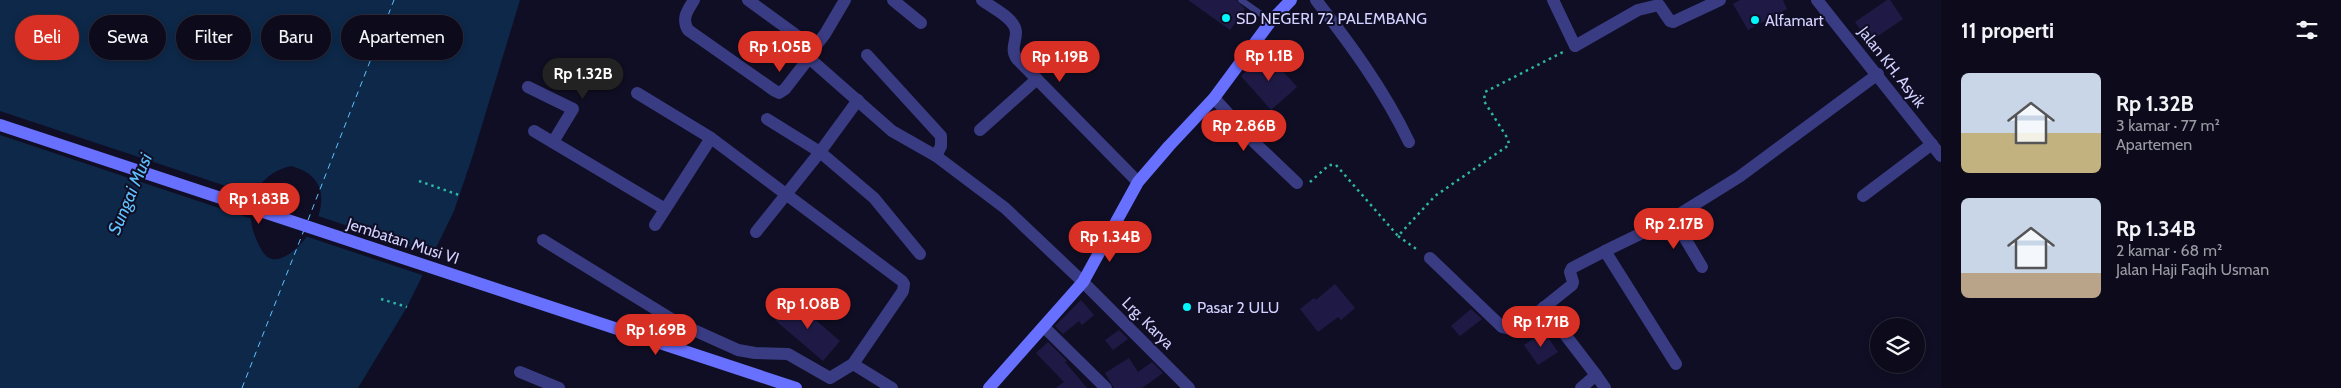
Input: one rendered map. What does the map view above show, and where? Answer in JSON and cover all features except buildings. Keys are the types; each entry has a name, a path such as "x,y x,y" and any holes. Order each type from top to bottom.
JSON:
{"street":[{"path":"694,0 684,17 688,30 774,92 779,93 785,89 825,34 845,0"},
{"name":"Lrg. Karya","path":"748,0 811,53 892,131 936,156 1006,208 1189,388"},
{"path":"894,0 921,23"},
{"path":"982,0 1011,22 1016,32 1014,54 1138,182"},
{"path":"989,388 1016,360 1083,282 1138,182 1214,98 1271,21 1291,0"},
{"path":"1316,0 1377,82 1409,142"},
{"path":"1553,0 1576,46 1640,9 1659,5 1670,21 1673,22 1720,0"},
{"name":"Jalan KH. Asyik","path":"1817,0 1878,74 1941,156"},
{"path":"867,55 941,136 941,146 936,156"},
{"path":"1430,258 1505,330 1514,328 1527,321 1572,285 1570,272 1572,268 1673,218 1739,177 1878,74"},
{"path":"980,130 1037,79"},
{"path":"528,87 573,109 553,142"},
{"path":"543,240 678,322 738,350 755,353 788,354 830,378 853,364 903,291 904,284 788,194 711,138 637,93"},
{"path":"1214,98 1255,144 1297,183"},
{"path":"756,232 788,194 858,100"},
{"path":"767,119 820,152 874,198 920,254"},
{"name":"Jembatan Musi VI","path":"0,125 796,388"},
{"path":"534,131 665,209"},
{"path":"655,225 711,138"},
{"path":"1863,196 1932,144"},
{"path":"1673,218 1702,267"},
{"path":"1605,251 1676,364"},
{"path":"1544,307 1605,388"},
{"path":"1044,327 1106,388"},
{"path":"853,364 892,388"},
{"path":"520,372 559,388"},
{"path":"1581,388 1596,375"}],"lane":[{"path":"1241,0 1271,21"}],"path":[{"path":"1398,236 1434,196 1509,145 1508,139 1484,101 1484,92 1576,46"},
{"path":"1297,183 1305,186 1329,165 1336,165 1398,236 1430,258"},
{"path":"419,180 459,196"},
{"path":"381,299 407,307"}],"water":[{"name":"Sungai Musi","path":"0,0 520,0 454,211 407,307 358,388 0,388","holes":["291,166 311,176 320,190 321,206 315,224 305,239 292,252 280,259 269,258 264,254 255,236 250,213 252,202 262,183 279,170"]}],"pier":[{"path":"0,111 256,196 252,219 0,135"},
{"path":"315,215 435,255 425,276 305,236"}],"ferry route":[{"path":"308,220 394,0"},
{"path":"242,388 304,230"}],"place":[{"name":"SD NEGERI 72 PALEMBANG","path":"1226,18"},
{"name":"Alfamart","path":"1755,20"},
{"name":"Pasar 2 ULU","path":"1187,307"}]}
